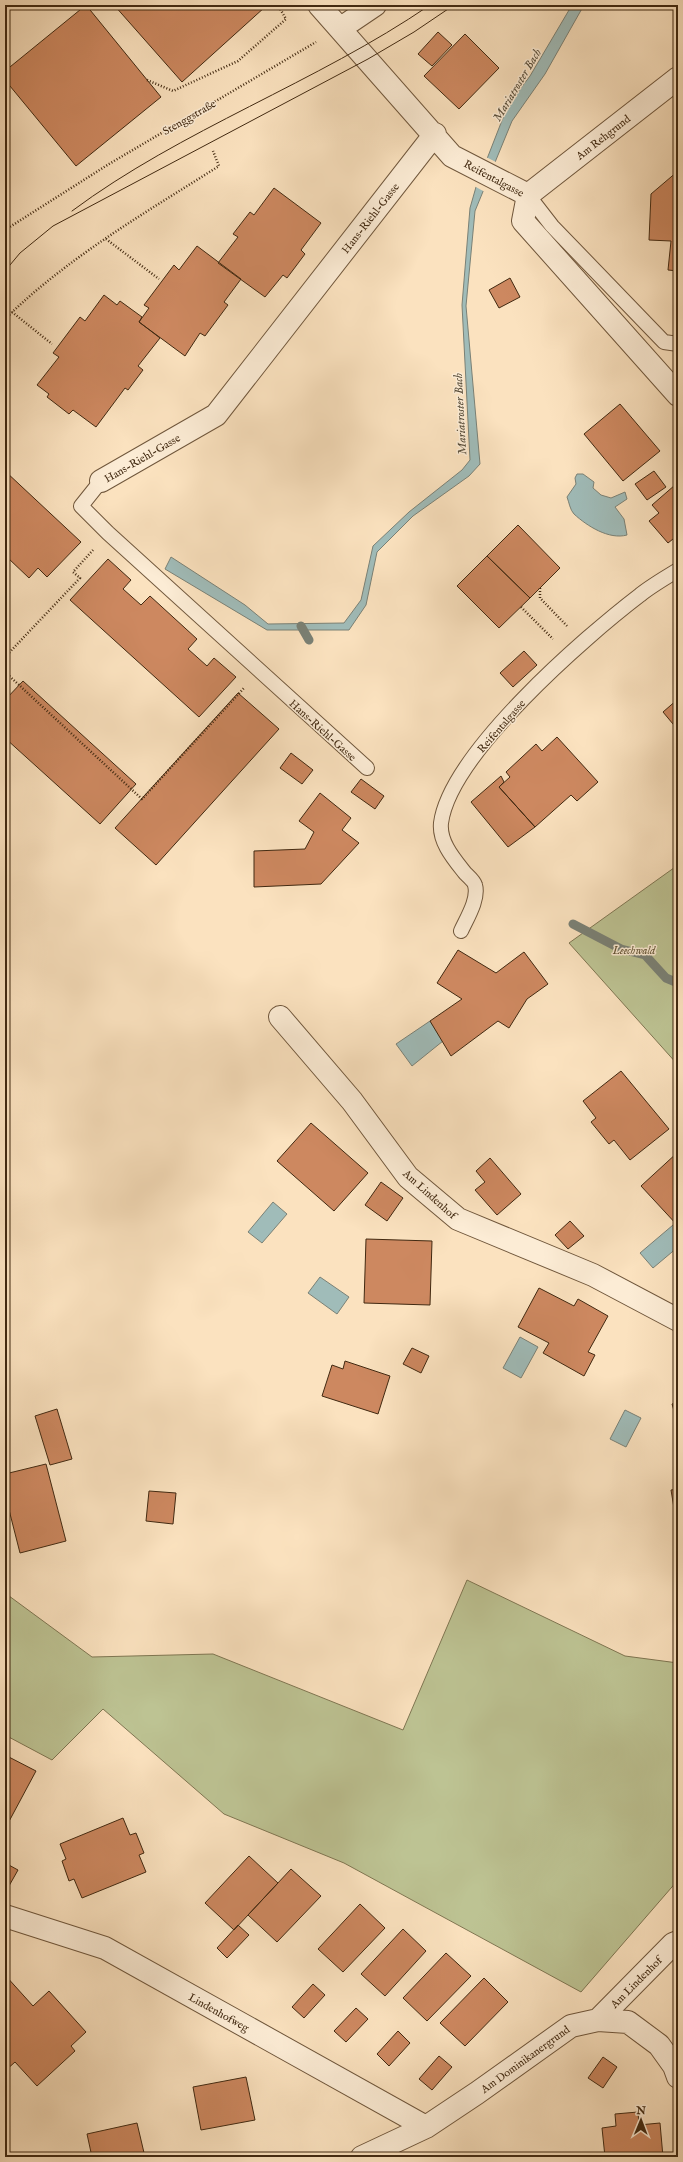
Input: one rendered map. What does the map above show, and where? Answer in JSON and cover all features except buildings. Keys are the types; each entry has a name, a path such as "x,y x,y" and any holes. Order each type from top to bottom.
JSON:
{"street":[{"name":"Reifentalgasse","path":"318,5 452,156 501,183 528,195 523,221 678,395"},
{"path":"340,28 374,5"},
{"name":"Am Rehgrund","path":"528,195 678,78"},
{"name":"Hans-Riehl-Gasse","path":"101,480 216,415 434,134"},
{"name":"Am Lindenhof","path":"280,1017 352,1100 408,1177 458,1219 593,1275 678,1320"},
{"name":"Lindenhofweg","path":"5,1916 106,1948 426,2126"},
{"name":"Am Lindenhof","path":"598,2020 676,1940"},
{"name":"Am Dominikanergrund","path":"362,2157 426,2126 477,2093 571,2026 598,2020 628,2022 659,2045 674,2066 678,2076"}],"lane":[{"path":"528,195 552,226 664,342 678,344"},
{"name":"Hans-Riehl-Gasse","path":"101,480 82,506 108,533 366,768"},
{"name":"Reifentalgasse","path":"461,931 475,898 475,884 453,858 442,839 441,823 452,789 483,744 568,654 640,594 678,570"}],"path":[{"path":"147,80 172,91 238,61 286,19 279,7"},
{"name":"Stenggstraße","path":"5,230 109,164 340,28"},
{"path":"5,319 31,294 75,260 219,166 213,151"},
{"path":"106,239 159,279"},
{"path":"12,312 52,344"},
{"path":"5,657 80,578 73,572 108,533"},
{"path":"540,588 540,598 583,642"},
{"path":"521,607 568,654"},
{"path":"5,672 142,799 244,688 250,693"}],"green space":[{"name":"Leechwald","path":"678,865 678,1065 569,943"},
{"path":"467,1580 625,1656 678,1663 678,1880 581,1992 344,1863 224,1814 103,1709 52,1760 5,1735 5,1593 92,1657 213,1654 403,1730"}],"water":[{"name":"Mariatroster Bach","path":"572,5 584,5 545,74 512,121 475,211 466,306 480,464 469,476 413,516 377,552 366,605 349,630 267,630 165,569 171,557 245,605 268,624 344,623 361,600 373,546 409,512 462,470 470,460 462,305 470,208 476,187 508,105 530,76"},
{"path":"577,474 583,474 594,482 593,488 601,495 611,498 625,492 627,499 615,507 624,519 627,535 613,536 606,534 585,523 574,514 567,497 576,484 575,478"},
{"path":"430,1021 443,1041 412,1066 396,1044"},
{"path":"273,1202 287,1214 262,1243 248,1232"},
{"path":"673,1225 678,1231 678,1247 653,1268 640,1253"},
{"path":"320,1277 349,1297 337,1314 308,1293"},
{"path":"520,1337 538,1347 521,1378 503,1368"},
{"path":"625,1410 641,1418 626,1447 610,1439"}],"pier":[{"path":"486,157 498,163 485,192 474,186"}],"waterway":[{"path":"301,626 309,640"},
{"path":"573,924 621,949 645,955 666,978 678,983"}],"tram line":[{"path":"72,211 114,182 158,155 341,59 430,5"},
{"path":"5,271 20,253 53,226 368,59 414,32 454,5"}]}
